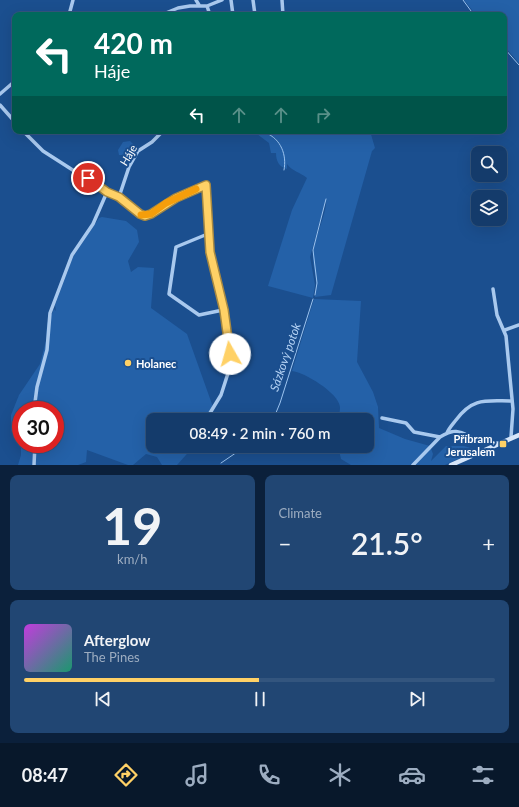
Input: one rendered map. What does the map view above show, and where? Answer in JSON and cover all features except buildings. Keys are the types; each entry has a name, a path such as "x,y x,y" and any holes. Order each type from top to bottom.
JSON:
{"street":[{"path":"70,12 73,0"},
{"path":"196,0 199,5"},
{"path":"168,12 178,8 199,5 208,6 222,0"},
{"path":"231,0 233,12"},
{"path":"253,0 255,12"},
{"path":"282,0 283,12"},
{"path":"208,6 209,12"},
{"path":"0,94 12,84"},
{"path":"0,105 12,119"},
{"path":"26,134 38,147 107,192 119,197 140,214 145,216 151,214 176,198 206,185 210,252 224,310 231,364 221,395 210,413"},
{"name":"Háje","path":"119,197 129,167 138,151 152,142 160,134"},
{"path":"35,401 37,387 47,350 50,313 71,259 93,224 107,192"},
{"path":"210,233 176,247 169,294 199,315 224,310"},
{"path":"493,290 497,315 505,330 513,414 511,438"},
{"path":"505,330 519,325"},
{"path":"413,465 440,437 447,433 460,414 472,404 484,400 512,401"},
{"path":"382,418 406,423 414,432 440,437"},
{"path":"447,433 462,432 481,442 498,443"},
{"path":"451,465 498,443 519,436"},
{"path":"34,453 34,465"}],"shaded area":[{"path":"464,0 519,0 519,63 507,49 507,12 474,12"},
{"path":"257,134 371,134 375,148 372,151 331,295 315,297 316,280 313,264 314,247 325,211 326,199 310,257 315,285 313,298 268,286 292,210 307,178 292,169 287,164 287,169 280,165 277,161 276,153 271,153 269,143"},
{"path":"130,141 138,149 134,155 119,155 118,150 123,142"},
{"path":"102,217 126,221 137,230 139,242 128,261 131,272 138,267 154,268 151,308 187,334 213,407 211,413 146,413 146,453 188,453 177,465 162,465 157,457 146,454 133,465 128,465 87,450 86,462 78,465 18,465 21,453 64,453 64,401 17,401 40,364 46,341 47,324 54,309 56,311 55,305 73,257 99,218"},
{"path":"314,299 361,301 357,362 373,392 378,407 379,428 405,439 430,446 433,454 431,461 446,446 464,446 477,450 445,465 351,465 341,459 340,453 374,453 374,413 339,413 340,407 338,401 328,390 312,379 292,371"},
{"path":"12,412 12,432 11,430"}],"waterway":[{"path":"463,0 472,12"},
{"path":"507,51 519,65"},
{"name":"Sázkový potok","path":"268,134 276,139 282,148 285,159 284,170"},
{"name":"Sázkový potok","path":"315,295 317,283 313,250 326,199"},
{"name":"Sázkový potok","path":"276,413 313,299"},
{"name":"Sázkový potok","path":"221,463 236,453"}],"slow traffic":[{"path":"141,215 148,216 166,203 196,189"}],"place":[{"name":"Holanec","path":"128,363"},
{"name":"Příbram, Jerusalem","path":"503,444"}],"route":[{"path":"88,178 107,192 124,200 142,216 148,216 166,203 206,185 208,188 210,252 224,310 230,354"}]}
